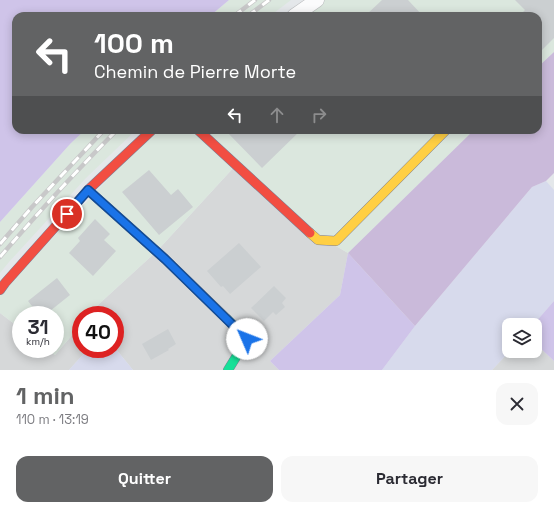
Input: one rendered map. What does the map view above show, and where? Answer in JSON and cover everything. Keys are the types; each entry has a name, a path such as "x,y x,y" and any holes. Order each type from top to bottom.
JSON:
{"street":[{"path":"300,12 317,0"},
{"path":"0,290 88,190 148,134"},
{"path":"202,134 318,240 336,241 442,134"},
{"path":"88,190 165,259 247,339 228,370"}],"shaded area":[{"path":"0,0 229,0 215,12 12,12 12,134 81,134 0,222"},
{"path":"229,0 291,0 275,12 215,12"},
{"path":"319,0 554,0 554,52 542,63 542,12 303,12"},
{"path":"554,52 554,173 546,181 532,187 415,326 348,253 470,134 542,134 542,63"},
{"path":"81,134 132,134 86,178 0,273 0,222"},
{"path":"150,134 470,134 348,253 305,228 236,165 157,251 97,306 72,306 72,335 64,345 64,306 12,306 12,322 0,313 0,294"},
{"path":"236,165 305,228 348,253 340,295 270,361 279,370 133,370 123,358 124,306 97,306 157,251"},
{"path":"546,181 554,190 554,301 539,318 502,318 502,358 503,358 492,370 382,370 415,326 532,187"},
{"path":"348,253 415,326 382,370 279,370 270,361 340,295"},
{"path":"554,301 554,361 542,350 542,318 539,318"},
{"path":"0,313 12,322 12,358 64,358 64,345 72,335 72,358 80,358 69,370 0,370"},
{"path":"542,350 554,361 554,370 492,370 503,358 542,358"},
{"path":"80,358 123,358 133,370 69,370"}],"building":[{"path":"382,0 408,0 419,12 369,12"},
{"path":"515,0 554,0 554,38 542,50 542,12 523,12 525,10"},
{"path":"229,134 297,134 262,168"},
{"path":"149,170 171,195 178,189 193,207 159,235 122,192"},
{"path":"95,219 110,234 104,240 116,251 93,276 69,253 80,241 78,238"},
{"path":"239,243 261,267 230,294 223,286 221,287 207,271"},
{"path":"57,278 70,295 56,306 32,306 28,301"},
{"path":"274,286 286,298 282,303 285,307 276,315 273,312 264,321 251,308"},
{"path":"168,329 176,344 168,349 169,350 151,360 142,344"}],"railway":[{"path":"239,12 255,0"},
{"path":"253,12 269,0"},
{"path":"0,244 32,207 100,134"},
{"path":"0,257 57,192 113,134"}],"traffic: fast":[{"path":"227,319 247,339 228,370"}],"traffic: slow":[{"path":"310,233 318,240 336,241 442,134"},
{"path":"88,190 165,259 227,319"}],"traffic: jam":[{"path":"0,290 88,190 148,134"},
{"path":"202,134 310,233"}],"route":[{"path":"67,214 88,190 165,259 247,339"}]}
